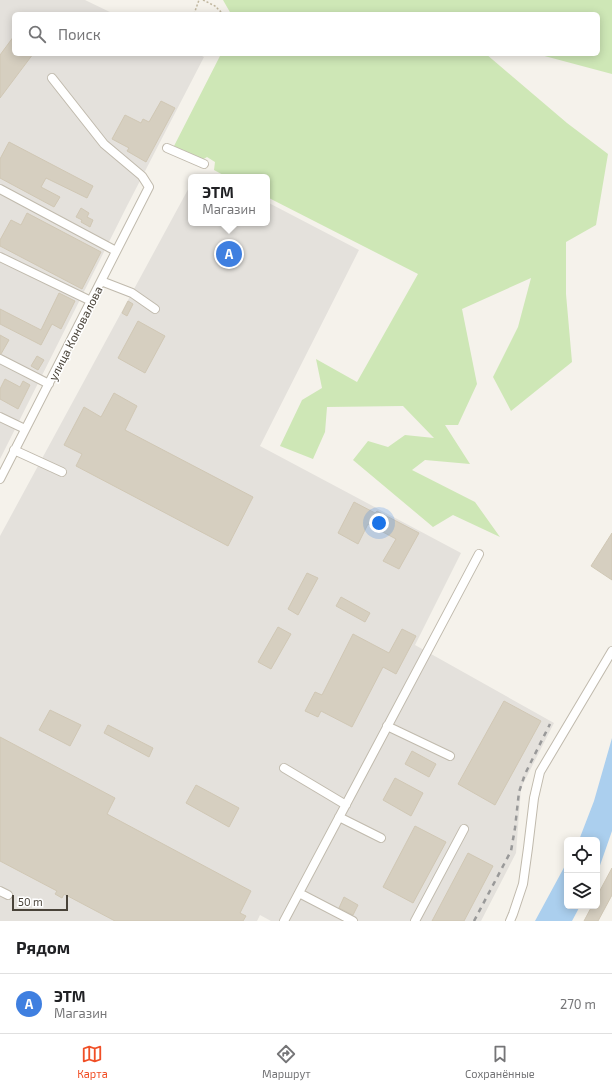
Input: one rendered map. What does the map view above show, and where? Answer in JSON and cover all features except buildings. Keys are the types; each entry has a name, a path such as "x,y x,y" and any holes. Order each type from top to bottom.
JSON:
{"street":[{"name":"улица Коновалова","path":"0,479 149,187 142,176 104,144 52,78"},
{"path":"167,148 204,164"},
{"path":"0,189 116,251"},
{"path":"0,257 91,301"},
{"path":"101,281 132,293 156,308"},
{"path":"0,359 49,384"},
{"path":"0,417 25,429"},
{"path":"14,450 62,472"},
{"path":"284,921 479,554"},
{"path":"510,921 523,884 534,798 540,772 612,651"},
{"path":"387,726 450,756"},
{"path":"284,768 346,805"},
{"path":"339,817 381,838"},
{"path":"415,921 464,829"},
{"path":"0,891 8,895"},
{"path":"299,893 354,921"}],"path":[{"path":"195,12 200,0"},
{"path":"203,0 215,6 221,12"}],"shaded area":[{"path":"0,0 85,0 110,12 12,12 12,56 204,57 128,204 0,459"},
{"path":"188,190 188,226 270,226 270,204 359,250 260,446 461,553 415,645 554,723 521,788 516,853 481,921 271,921 260,915 257,921 0,921 0,536"}],"green space":[{"path":"223,0 612,0 612,74 544,56 600,56 600,12 230,12"},
{"path":"220,56 488,56 567,123 608,154 596,225 566,242 566,294 572,362 511,411 493,377 518,327 531,278 462,309 477,384 458,425 445,425 470,464 425,460 412,470 475,502 500,537 453,515 433,527 353,460 368,441 388,447 405,435 434,438 403,406 327,407 325,432 313,459 280,446 302,400 322,388 316,359 357,382 418,274 270,199 270,174 221,174 214,170 215,162 207,157 202,160 174,146"}],"water":[{"path":"612,738 612,831 600,865 600,837 580,837 594,801"},
{"path":"564,868 564,909 578,909 572,921 535,921"}],"railway":[{"path":"474,921 511,851 519,792 525,774 550,724"}],"place":[{"name":"ЭТМ","path":"229,254"}]}
